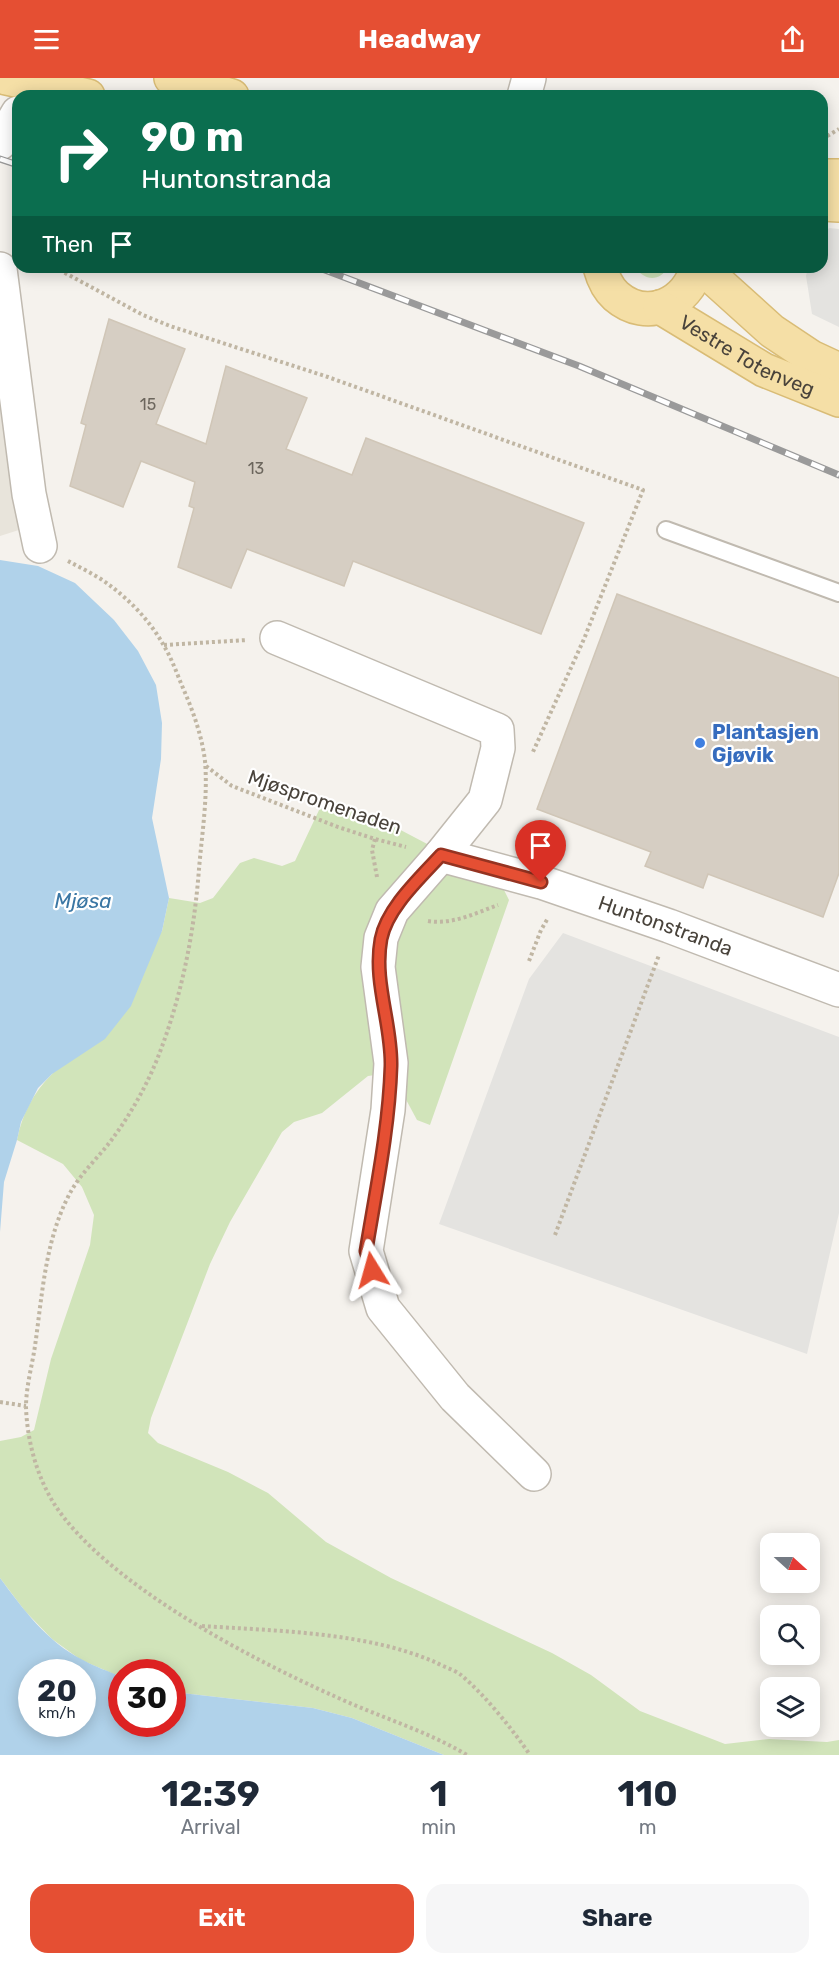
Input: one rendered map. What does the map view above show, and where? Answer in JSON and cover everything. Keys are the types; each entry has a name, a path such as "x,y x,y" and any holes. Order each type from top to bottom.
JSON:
{"main road":[{"path":"171,78 212,90"},
{"path":"28,84 73,90"},
{"path":"596,273 615,295 628,304 645,309 660,308 674,302 686,292 696,273"},
{"name":"Vestre Totenveg","path":"706,273 772,331 811,357 839,370"},
{"name":"Vestre Totenveg","path":"660,308 764,370 839,400"}],"street":[{"path":"0,143 12,123"},
{"path":"0,269 4,329 29,494 40,546"},
{"path":"277,638 497,730 498,748 485,800 392,911 381,938 378,966 391,1063 388,1110 366,1251 383,1308 455,1397 534,1473"},
{"name":"Huntonstranda","path":"441,855 541,882 679,930 839,990"}],"lane":[{"path":"666,530 839,593"}],"path":[{"path":"64,273 101,294 161,322 328,377 643,490 584,639 530,758"},
{"path":"40,546 107,582 140,612 164,645 191,708 203,746 205,793 197,894 187,963 176,1006 155,1064 130,1114 68,1196 56,1228 45,1272 26,1406 35,1465 54,1502 75,1530 101,1556 199,1626 306,1683 443,1740 467,1755"},
{"path":"164,645 277,638"},
{"name":"Mjøspromenaden","path":"205,766 232,786 338,827 380,841 441,855"},
{"path":"555,1235 663,946"},
{"path":"0,1402 26,1406"},
{"path":"199,1626 332,1637 386,1646 422,1657 460,1674 485,1699 530,1755"}],"shaded area":[{"path":"828,229 839,229 839,327 812,314 806,276 807,273 828,273"},
{"path":"0,309 22,529 0,536"},
{"path":"563,933 839,1037 839,1213 807,1354 439,1224 529,979"}],"green space":[{"path":"640,273 664,273 652,278"},
{"path":"332,801 374,816 490,877 502,886 509,900 430,1125 417,1120 396,1081 382,1074 368,1076 322,1113 294,1122 282,1132 230,1222 210,1264 151,1418 148,1433 158,1443 228,1472 268,1493 326,1542 391,1578 552,1653 591,1675 640,1711 725,1744 769,1739 827,1742 839,1740 839,1755 444,1755 352,1718 313,1708 186,1693 186,1659 108,1659 108,1671 96,1666 96,1659 80,1659 52,1639 25,1611 0,1578 0,1441 21,1437 34,1430 51,1359 90,1245 94,1215 82,1187 63,1164 17,1140 25,1113 39,1089 162,931 169,898 200,903 213,898 240,863 254,858 282,866 295,861 320,808"}],"water":[{"name":"Mjøsa","path":"0,560 38,566 75,583 114,620 138,651 156,685 162,723 161,759 152,818 169,898 162,931 131,1006 105,1039 52,1074 38,1088 21,1122 4,1182 0,1232"},
{"path":"0,1578 27,1613 47,1634 70,1653 82,1659 18,1659 18,1737 96,1737 96,1666 108,1671 108,1737 186,1737 186,1693 313,1708 352,1718 444,1755 0,1755"}],"building":[{"path":"109,319 185,349 156,424 206,444 226,366 307,398 286,449 352,475 366,438 584,523 541,634 353,561 344,586 247,549 231,588 178,567 194,508 189,506 195,482 141,461 123,507 70,486 86,425 81,423"},
{"name":"Plantasjen Gjøvik","path":"617,594 839,678 839,873 823,917 708,874 703,888 645,866 651,852 537,809"}],"railway":[{"path":"0,159 12,163"},
{"path":"333,273 579,366 839,475"}],"place":[{"name":"Plantasjen Gjøvik","path":"700,743"}],"route":[{"path":"372,1270 366,1251 388,1110 391,1063 378,966 381,938 392,911 441,855 541,882"}]}
